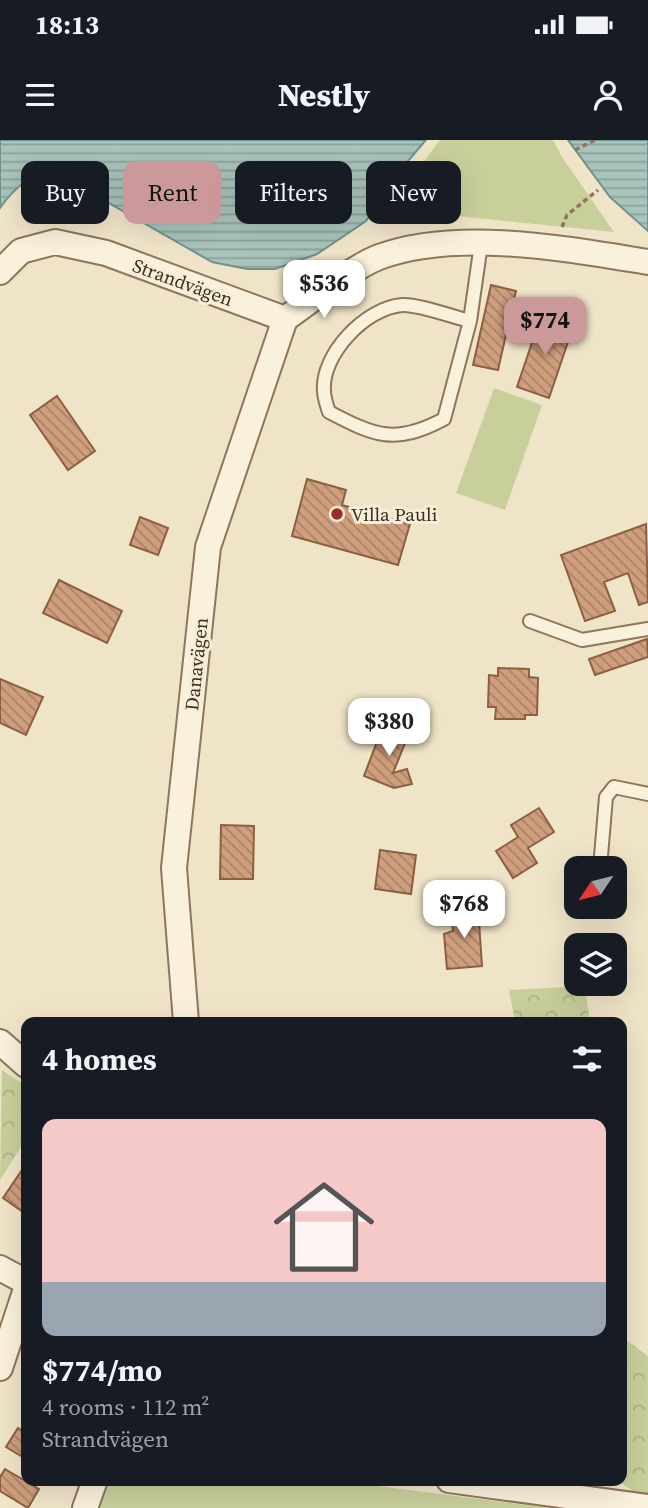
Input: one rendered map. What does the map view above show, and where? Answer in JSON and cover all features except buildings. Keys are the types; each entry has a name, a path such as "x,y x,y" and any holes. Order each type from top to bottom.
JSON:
{"street":[{"name":"Strandvägen","path":"0,272 21,251 55,242 106,253 285,319"},
{"path":"285,319 377,258 426,244 481,244 553,249 648,262"},
{"name":"Danavägen","path":"186,1017 174,868 208,547 285,319"},
{"path":"0,1042 21,1061"},
{"path":"0,1268 21,1279"},
{"path":"0,1368 21,1304"},
{"path":"85,1508 93,1486"},
{"path":"493,1486 648,1507"}],"lane":[{"path":"470,321 402,305 373,315 356,328 330,360 323,390 329,412 372,434 416,434 444,419 470,321 481,244"},
{"path":"530,621 582,640 648,629"},
{"path":"601,856 606,797 614,787 648,794"}],"path":[{"path":"575,150 595,140"},
{"path":"553,249 568,215 597,190"}],"green space":[{"path":"440,140 553,140 614,232 461,216 461,161 424,161"},
{"path":"494,388 542,405 505,510 456,493"},
{"path":"564,987 564,996 586,996 589,1017 514,1017 509,990"},
{"path":"2,1070 21,1083 21,1147 0,1180"},
{"path":"627,1340 648,1356 648,1494 645,1499 626,1486"},
{"path":"104,1486 378,1486 549,1508 99,1508"}],"water":[{"path":"0,140 426,140 408,161 366,161 366,221 317,254 275,269 247,269 212,262 145,224 221,224 221,161 123,161 123,211 109,203 109,161 21,161 21,186 0,208"},
{"path":"568,140 648,140 648,231 610,197"}],"place":[{"name":"Villa Pauli","path":"337,514"}]}
